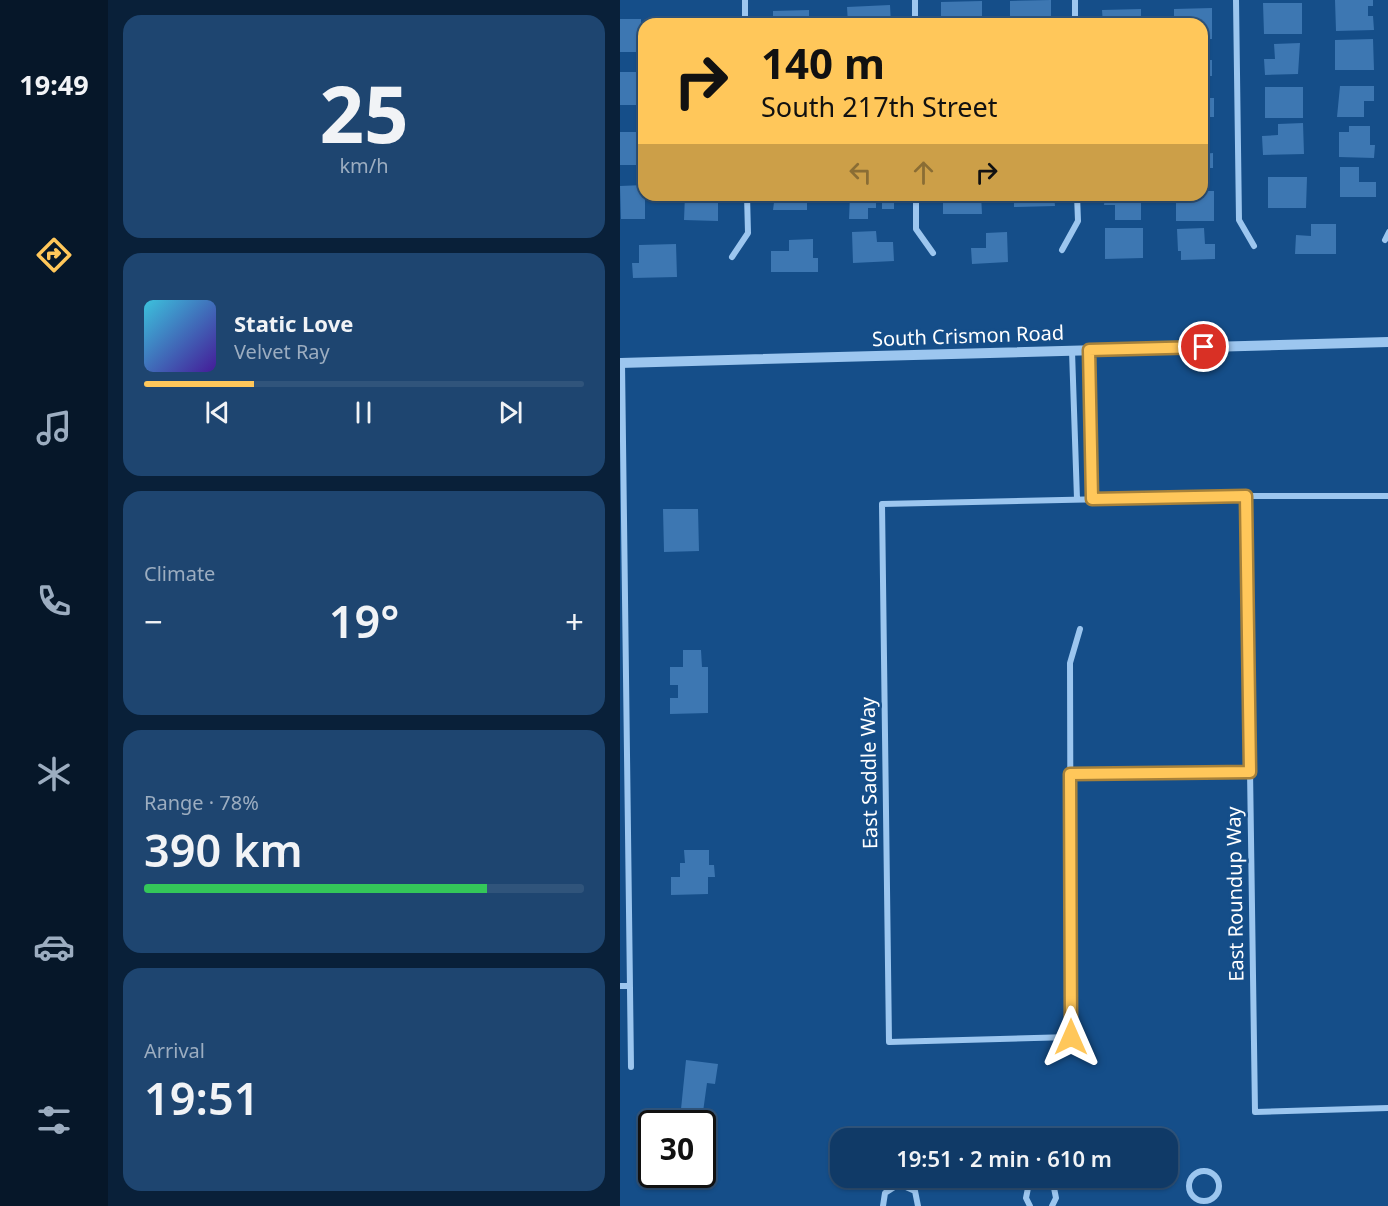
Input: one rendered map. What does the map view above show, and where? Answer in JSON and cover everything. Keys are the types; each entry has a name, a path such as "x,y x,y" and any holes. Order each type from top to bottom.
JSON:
{"street":[{"path":"745,0 745,18"},
{"path":"914,0 915,18"},
{"path":"1075,0 1075,18"},
{"path":"1236,0 1239,220 1254,246"},
{"path":"732,257 748,233 747,201"},
{"path":"916,201 916,229 932,253"},
{"path":"1062,250 1078,220 1077,201"},
{"path":"1385,240 1388,232"},
{"name":"South Crismon Road","path":"621,363 1388,342"},
{"path":"1089,350 1092,499"},
{"path":"1072,351 1077,499 1388,496"},
{"path":"621,363 631,1067"},
{"name":"East Roundup Way","path":"1246,496 1255,1112 1388,1108"},
{"name":"East Saddle Way","path":"1070,774 1071,1037 889,1042 882,504 1077,499"},
{"path":"1080,629 1070,663 1070,774 1250,772"},
{"path":"620,986 630,986"},
{"path":"1214,1198 1200,1200 1192,1194 1191,1180 1197,1173 1207,1172 1215,1176 1219,1185 1214,1198 1216,1206"},
{"path":"1030,1206 1026,1198 1028,1188 1041,1180 1054,1188 1056,1198 1052,1206"},
{"path":"883,1206 885,1193 899,1184 915,1191 918,1206"}],"building":[{"path":"1051,0 1051,18 1010,18 1010,1"},
{"path":"1335,0 1373,0 1373,6 1368,6 1368,16 1373,16 1374,30 1336,31"},
{"path":"982,1 982,18 941,18 941,2"},
{"path":"1263,3 1302,3 1302,34 1264,34"},
{"path":"890,5 891,18 848,18 847,7"},
{"path":"1212,8 1212,39 1208,39 1208,18 1174,18 1174,9"},
{"path":"1141,9 1141,18 1103,18 1102,10"},
{"path":"809,10 809,18 773,18 773,11"},
{"path":"722,16 722,18 682,18"},
{"path":"620,19 638,19 638,52 620,52"},
{"path":"1373,39 1374,70 1335,70 1335,40"},
{"path":"1300,43 1298,74 1265,75 1264,59 1275,59 1274,44"},
{"path":"1208,60 1212,60 1212,76 1208,76"},
{"path":"620,72 638,72 638,105 620,105"},
{"path":"1340,86 1374,86 1374,101 1364,101 1364,117 1337,117"},
{"path":"1265,87 1303,87 1303,118 1265,118"},
{"path":"1208,98 1214,98 1214,117 1208,117"},
{"path":"1303,123 1304,154 1263,155 1262,136 1278,135 1278,124"},
{"path":"1349,126 1370,126 1370,145 1375,145 1374,158 1339,157 1339,132 1349,132"},
{"path":"620,132 638,132 638,165 620,165"},
{"path":"1208,153 1213,153 1213,168 1208,168"},
{"path":"1340,167 1359,167 1359,182 1376,182 1376,197 1340,197"},
{"path":"1268,177 1307,177 1306,208 1268,208"},
{"path":"638,185 638,201 645,201 645,219 621,219 620,186"},
{"path":"1208,191 1214,191 1214,221 1176,221 1176,201 1208,201"},
{"path":"685,201 718,201 718,221 684,220"},
{"path":"774,201 807,201 807,210 773,210"},
{"path":"850,201 894,201 894,209 882,209 882,202 876,202 876,208 868,208 868,219 849,219"},
{"path":"943,201 981,201 982,214 943,214"},
{"path":"1014,201 1055,201 1055,206 1014,207"},
{"path":"1104,201 1141,201 1141,220 1115,220 1115,205 1104,205"},
{"path":"1311,224 1336,224 1336,254 1295,254 1296,235 1311,236"},
{"path":"1105,228 1143,228 1143,258 1105,259"},
{"path":"1204,228 1205,244 1215,244 1215,259 1181,260 1181,251 1178,251 1177,229"},
{"path":"876,231 877,242 893,242 894,261 853,263 852,232"},
{"path":"1007,232 1008,262 972,264 971,248 986,248 986,233"},
{"path":"813,239 813,258 818,258 818,272 771,272 771,251 789,251 789,240"},
{"path":"676,244 677,277 633,278 632,263 639,263 639,245"},
{"path":"663,509 698,509 699,551 664,552"},
{"path":"683,650 701,650 702,667 708,667 708,713 670,714 670,698 678,698 678,685 670,685 670,667 683,667"},
{"path":"684,850 709,850 709,865 714,865 715,877 708,877 708,894 671,895 671,877 680,877 680,863 685,863"},
{"path":"686,1060 718,1064 715,1084 707,1083 703,1110 681,1109"}],"route":[{"path":"1071,1037 1070,774 1250,772 1246,496 1092,499 1089,350 1204,347"}]}
